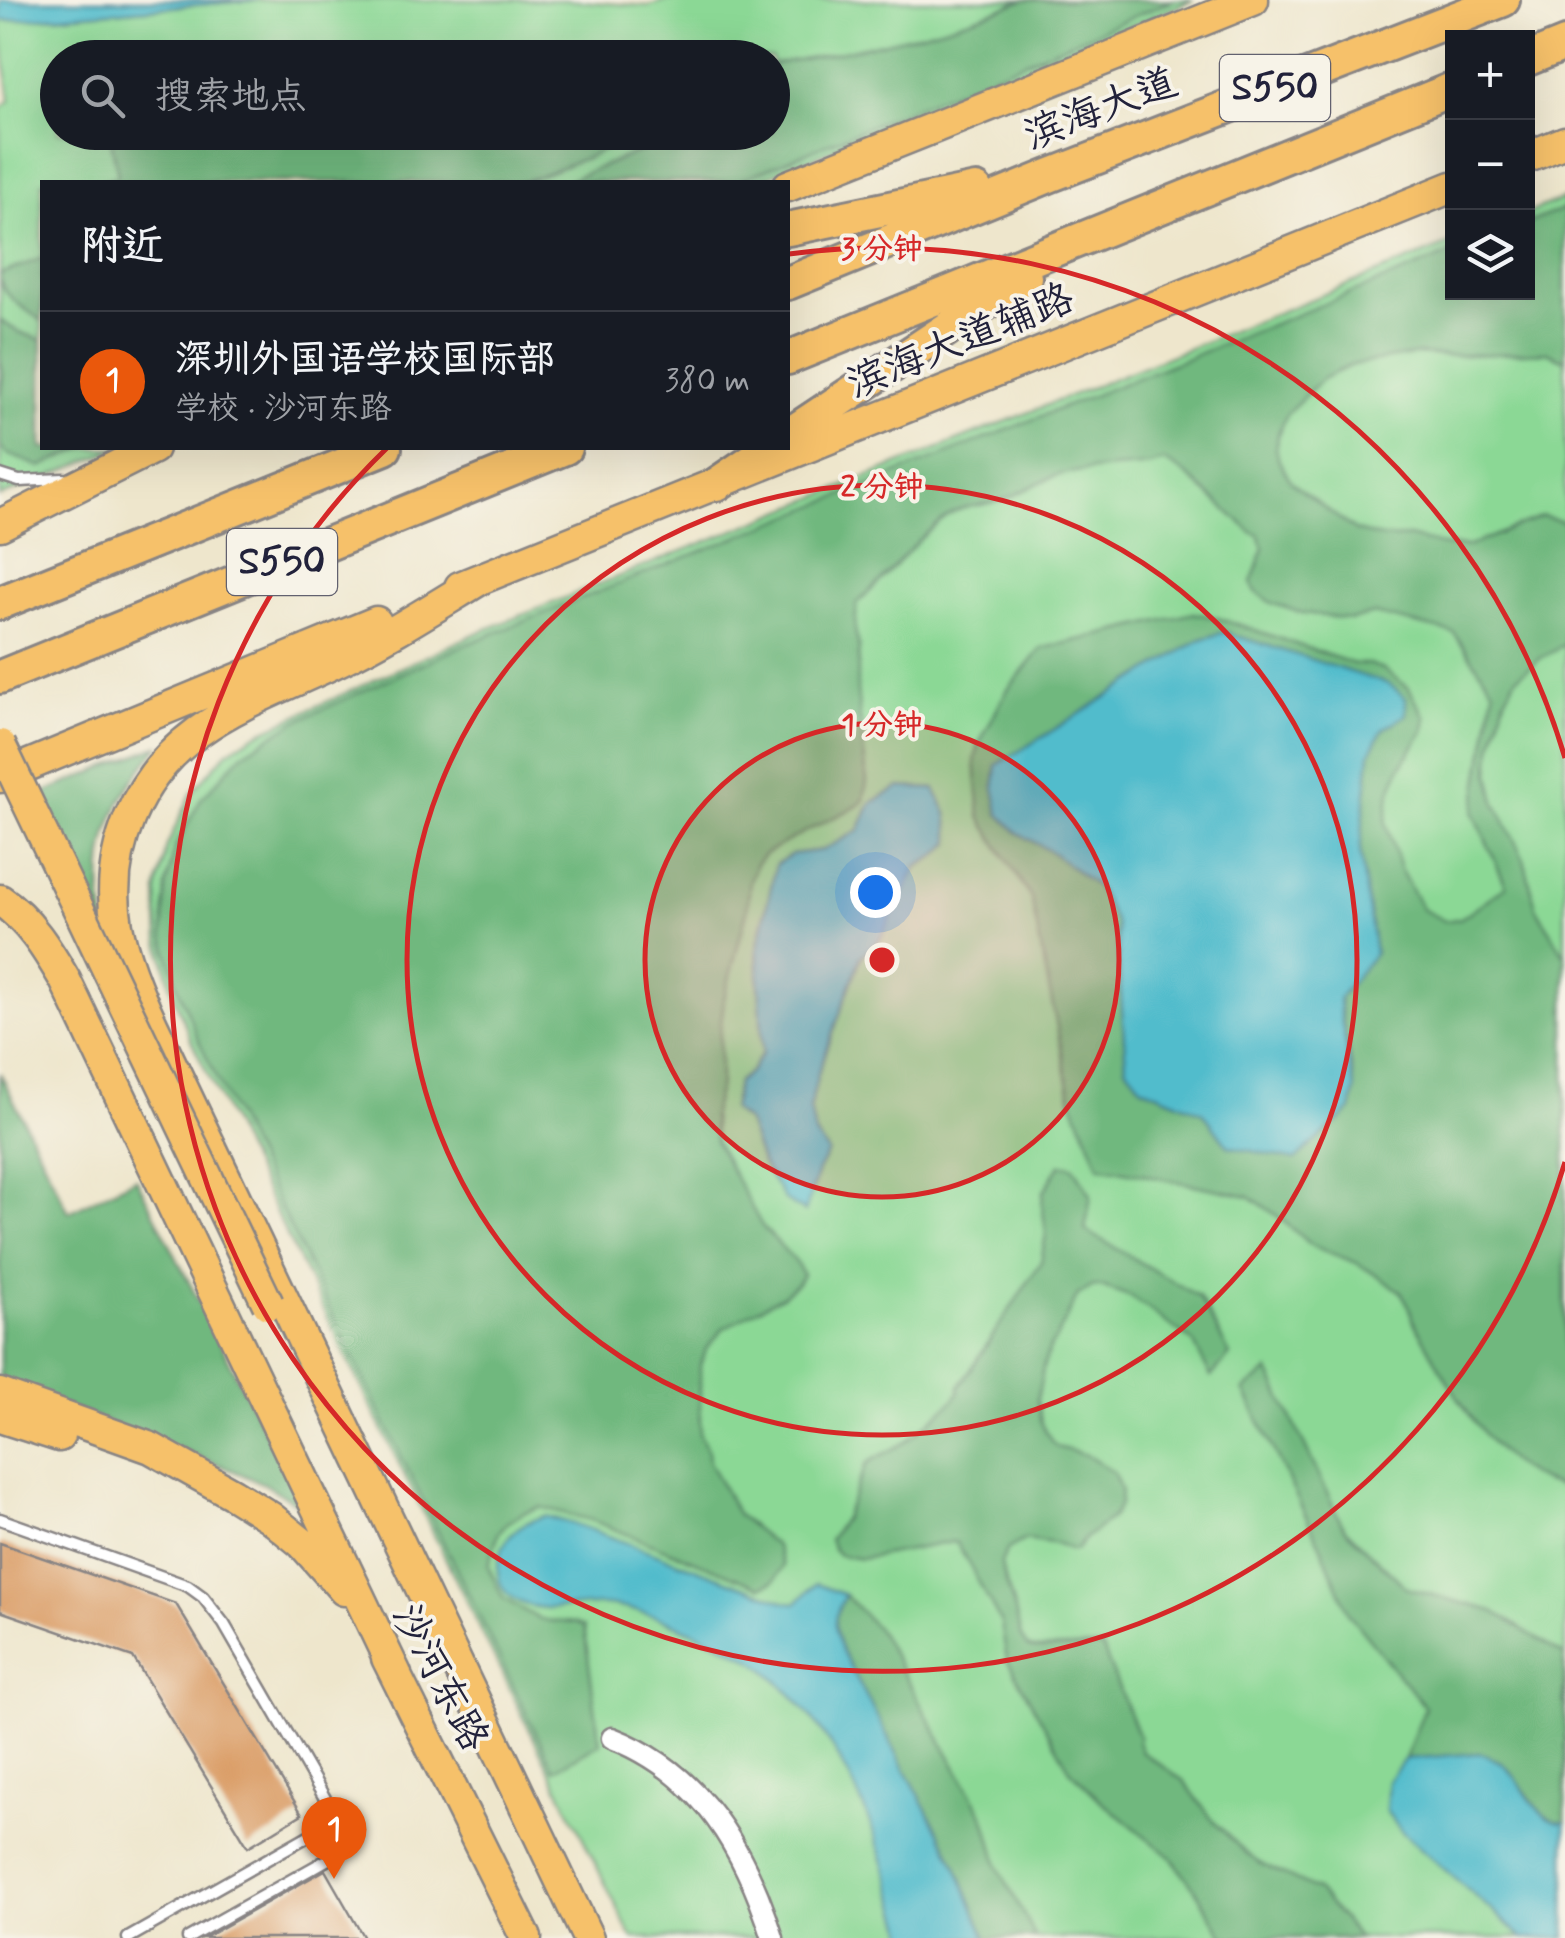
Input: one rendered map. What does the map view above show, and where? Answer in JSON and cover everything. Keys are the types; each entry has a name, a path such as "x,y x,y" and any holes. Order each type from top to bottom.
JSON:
{"highway":[{"name":"滨海大道","path":"790,282 1049,176 1502,0"},
{"path":"1535,56 1565,44"},
{"path":"1535,66 1565,60"},
{"name":"S550","path":"790,357 1445,92"},
{"path":"790,230 1049,176"},
{"path":"790,434 1091,236"},
{"name":"S550","path":"0,603 380,450"},
{"name":"S550","path":"0,677 560,450"},
{"path":"717,484 767,450"}],"main road":[{"path":"790,185 1253,0"},
{"path":"1535,154 1565,142"},
{"name":"滨海大道辅路","path":"0,777 1445,190"},
{"path":"0,505 139,450"},
{"path":"0,525 149,450"},
{"path":"429,1605 152,1026 126,958 114,894 126,823 153,775 174,752 229,713 398,630 479,580"},
{"path":"0,744 268,1304 365,1498 429,1605"},
{"path":"0,900 29,926 65,980 396,1674"},
{"path":"0,1394 151,1448 233,1494"},
{"path":"0,1417 233,1494"},
{"name":"沙河东路","path":"233,1494 270,1516 302,1543 357,1609 396,1674 526,1938"},
{"name":"沙河东路","path":"429,1605 588,1938"}],"street":[{"path":"612,1738 637,1748 679,1776 711,1812 747,1868 773,1938"}],"lane":[{"path":"0,475 19,481 64,480"},
{"path":"0,1519 174,1580 203,1597 224,1624 334,1814 324,1827 128,1938"},
{"path":"188,1938 332,1857"}],"green space":[{"path":"257,0 564,0 648,6 667,0 1193,0 758,180 40,180 40,450 114,450 0,497 0,107 10,101 0,21"},
{"path":"1023,0 1174,0 741,180 568,180 643,150 790,150 790,61 962,22"},
{"path":"113,150 603,150 528,180 104,180 118,176"},
{"path":"1565,198 1565,1938 632,1938 191,1040 171,988 159,939 157,890 167,846 192,792 228,751 256,734 475,634 1445,246 1445,300 1535,300 1535,210"},
{"path":"1565,208 1565,360 1547,352 1418,354 1352,365 1322,379 1288,412 1276,448 1292,483 1356,531 1384,538 1409,537 1445,546 1469,546 1542,516 1565,522 1565,645 1516,678 1505,699 1492,748 1490,773 1496,803 1524,859 1536,907 1565,956 1565,1487 1539,1479 1515,1465 1493,1444 1456,1395 1400,1291 1357,1263 1312,1246 1249,1196 1099,1166 1071,1097 1031,898 980,817 975,761 979,744 1006,692 1044,648 1194,613 1226,620 1354,664 1369,664 1408,687 1426,718 1424,731 1400,768 1390,793 1386,822 1400,869 1422,909 1445,921 1461,918 1506,886 1474,813 1494,690 1454,633 1374,614 1351,620 1298,612 1271,603 1251,583 1264,548 1258,534 1164,461 1059,475 1009,497 952,513 857,603 857,690 867,781 864,800 765,854 756,864 724,999 720,1084 712,1115 715,1141 762,1226 803,1275 783,1295 724,1328 706,1349 700,1366 700,1435 709,1462 738,1515 776,1546 783,1566 774,1581 761,1587 591,1520 540,1507 506,1524 499,1532 488,1566 503,1598 541,1620 584,1627 600,1743 554,1770 198,1040 163,936 166,886 175,846 201,799 242,754 294,722 459,647 1445,256 1445,300 1535,300 1535,220","holes":["1224,632 1406,715 1383,729 1370,753 1360,851 1375,953 1339,997 1352,1068 1351,1110 1228,1146 1203,1112 1142,1087 1126,1067 1116,924 1097,887 1053,853 1017,832 997,765 1199,640"]},
{"path":"40,259 40,320 9,295 0,274"},
{"path":"0,320 40,339 40,450 80,450 41,467 7,454 0,446"},
{"path":"160,745 126,791 107,835 101,883 107,940 33,797"},
{"path":"0,1073 69,1212 136,1178 304,1508 264,1484 222,1466 0,1382"},
{"path":"1060,1165 1074,1167 1091,1195 1085,1230 1199,1297 1230,1355 1211,1377 1193,1342 1132,1297 1094,1286 1078,1295 1044,1364 1037,1400 1041,1422 1057,1447 1086,1455 1113,1472 1121,1490 1120,1504 1112,1518 1077,1549 1026,1539 1008,1549 1002,1569 1021,1637 1033,1649 1102,1647 1142,1752 1184,1781 1214,1822 1247,1854 1317,1890 1359,1938 1228,1938 1222,1934 1171,1857 1100,1800 1070,1770 1007,1660 1001,1623 957,1543 861,1559 839,1555 829,1540 844,1518 867,1463 906,1442 951,1403 1041,1262 1046,1233 1043,1193"},
{"path":"1269,1371 1344,1528 1407,1588 1493,1611 1565,1656 1565,1822 1540,1812 1525,1791 1480,1754 1405,1759 1425,1707 1349,1614 1321,1547 1244,1390"},
{"path":"845,1595 880,1632 985,1818 999,1868 1036,1938 986,1938 955,1862 842,1651 835,1622"}],"water":[{"path":"0,0 257,0 0,21"},
{"path":"1224,632 1389,684 1406,698 1406,715 1383,729 1370,753 1360,851 1375,953 1339,998 1355,1090 1351,1110 1295,1160 1228,1146 1203,1112 1142,1087 1126,1067 1116,924 1097,887 1053,853 1017,832 999,814 994,788 997,765 1199,640"},
{"path":"900,787 935,789 947,813 951,843 917,867 879,941 861,956 818,1074 810,1108 815,1134 828,1152 805,1212 785,1200 761,1162 747,1122 732,1110 737,1082 751,1071 763,1052 757,950 776,864 792,854 823,850 859,830 871,803"},
{"path":"545,1516 786,1602 796,1603 816,1584 845,1595 835,1622 842,1651 955,1862 986,1938 907,1938 856,1789 805,1710 755,1662 704,1636 634,1610 606,1605 543,1608 512,1597 500,1582 501,1552 519,1528"},
{"path":"1480,1753 1510,1770 1545,1815 1565,1822 1565,1938 1523,1938 1402,1832 1386,1811 1388,1781 1405,1759"}],"building":[{"path":"0,1543 176,1604 302,1814 248,1847 133,1657 0,1611"},
{"path":"325,1870 364,1938 204,1938"}],"place":[{"name":"深圳外国语学校国际部","path":"334,1879"}]}
